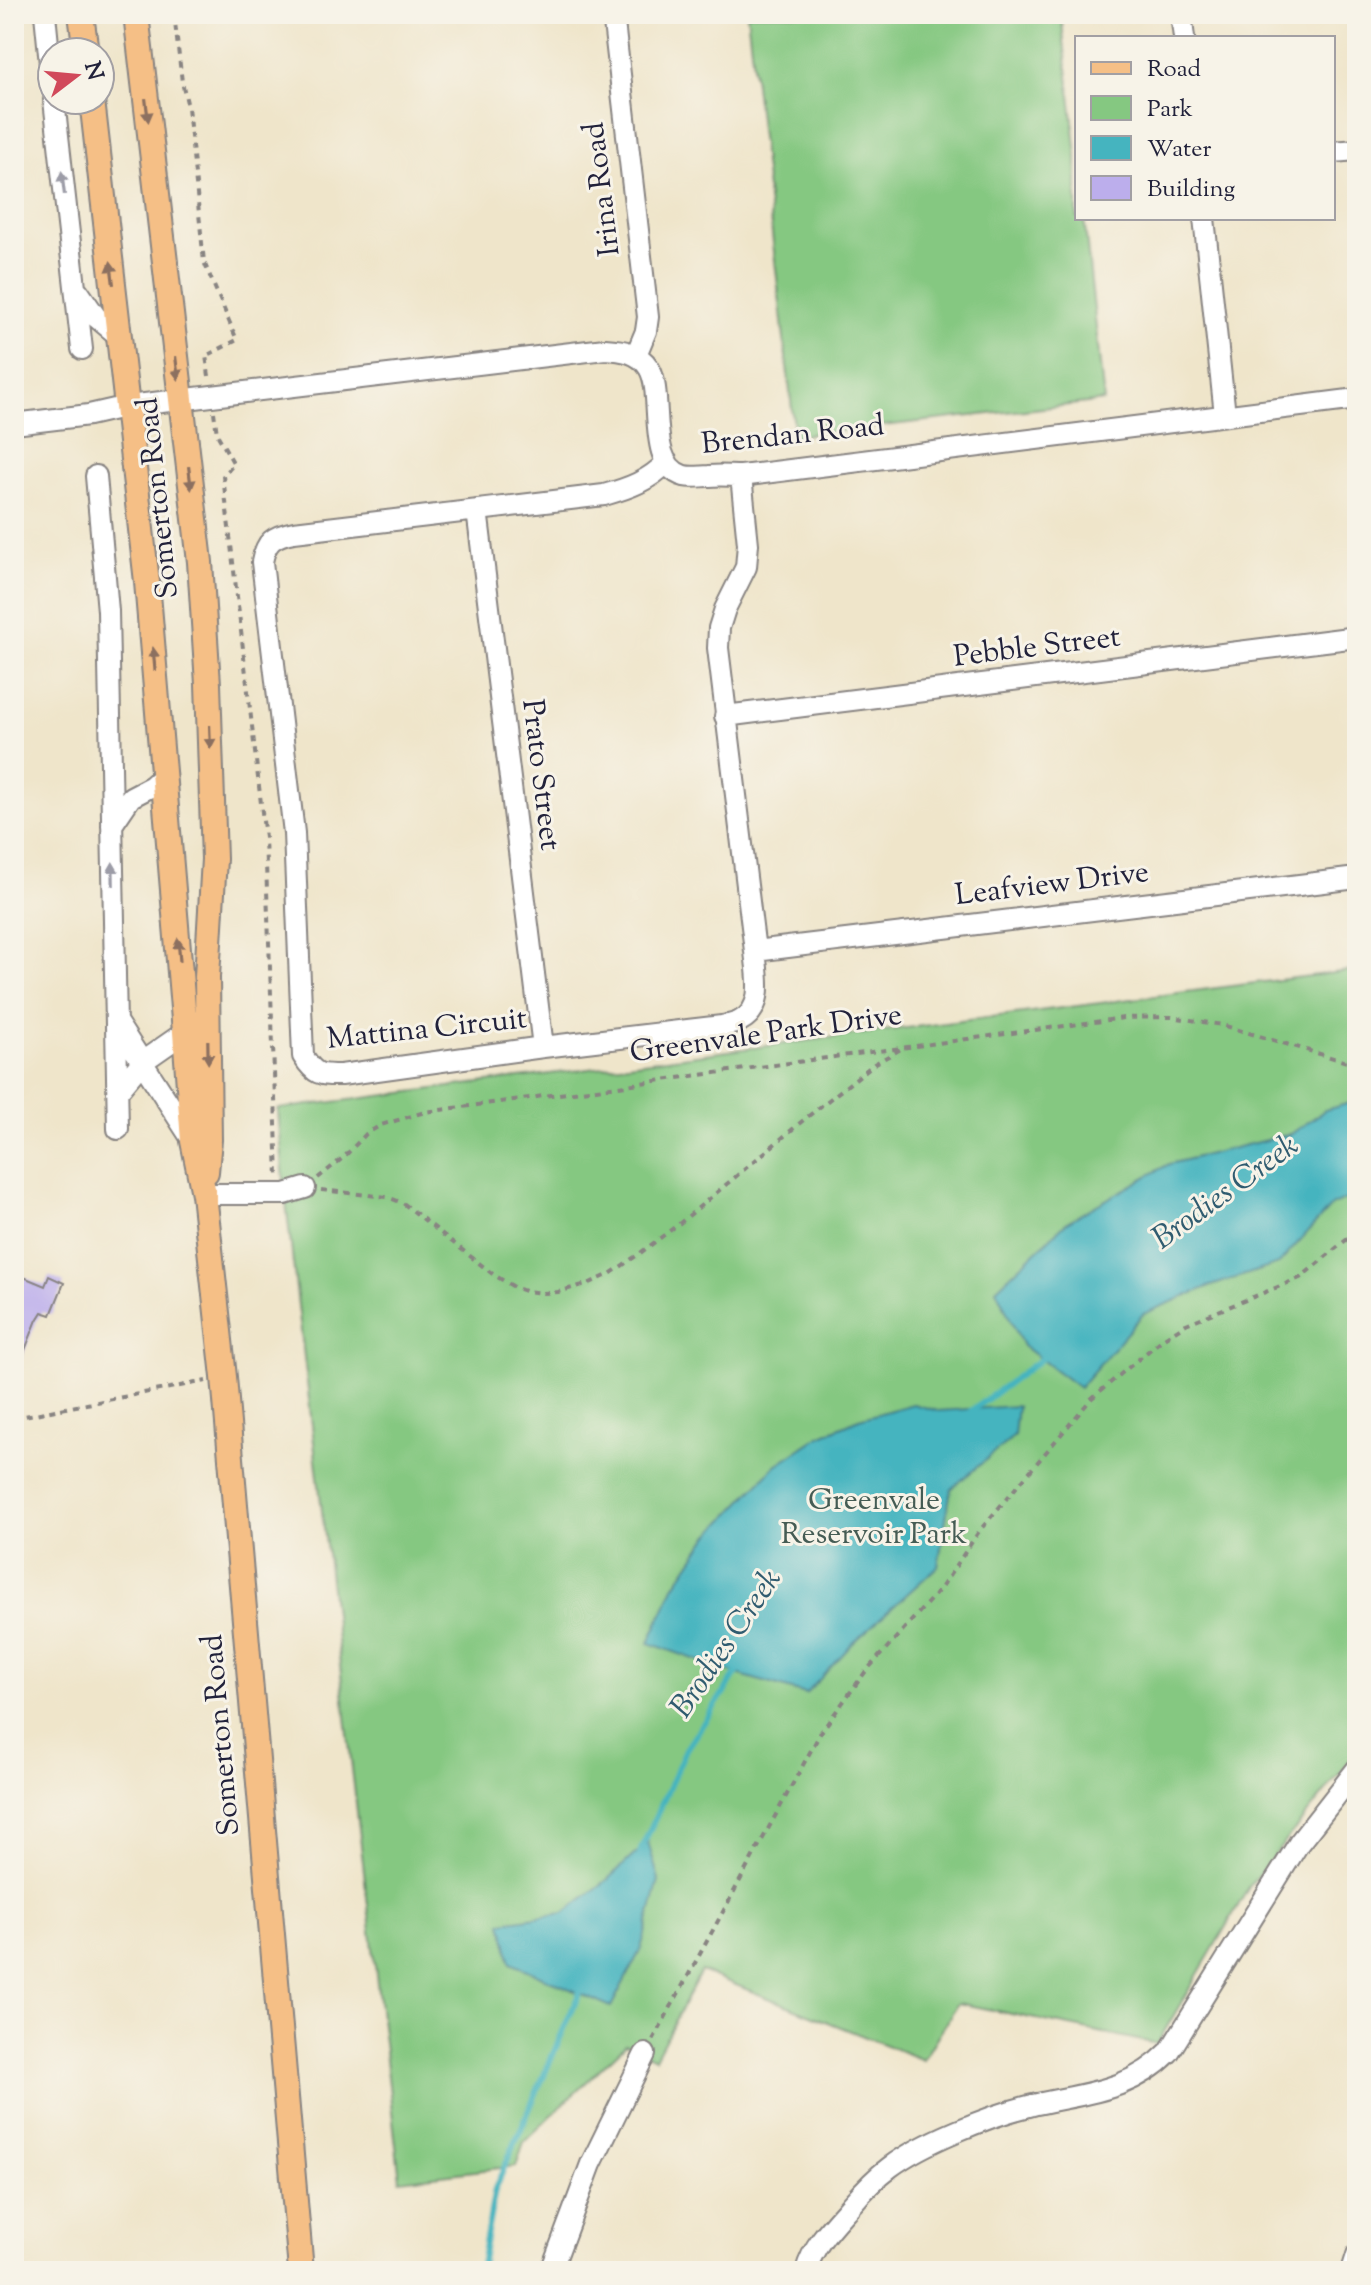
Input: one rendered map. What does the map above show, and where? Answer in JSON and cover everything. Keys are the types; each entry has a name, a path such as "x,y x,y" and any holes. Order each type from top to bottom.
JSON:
{"main road":[{"path":"81,14 84,36"},
{"name":"Somerton Road","path":"137,23 200,562 208,684 214,859 207,977 209,1140 204,1194"},
{"name":"Somerton Road","path":"94,116 147,582 193,1141 204,1194 224,1377 301,2271"}],"street":[{"path":"45,14 47,36"},
{"name":"Irina Road","path":"613,14 648,317 636,355"},
{"path":"1181,14 1184,36"},
{"path":"56,116 82,349"},
{"path":"1335,152 1357,150"},
{"path":"1204,220 1225,415"},
{"path":"75,288 96,317 119,336"},
{"path":"14,424 89,415 128,406 605,349 623,350 636,355"},
{"name":"Brendan Road","path":"636,355 649,368 653,381 660,445 667,462 684,476 741,476 1357,399"},
{"name":"Mattina Circuit","path":"667,462 656,474 641,483 604,495 294,532 280,535 265,548 262,562 294,833 303,1056 311,1069 321,1075 341,1075 722,1026 739,1022 753,1008 759,992 718,648 719,628 725,609 746,567 748,544 741,476"},
{"name":"Somerton Road","path":"96,476 107,591 118,1129"},
{"name":"Prato Street","path":"477,510 543,1047"},
{"name":"Pebble Street","path":"725,716 1357,637"},
{"path":"112,825 131,797 163,776"},
{"name":"Leafview Drive","path":"755,951 1357,878"},
{"name":"Somerton Road","path":"185,1032 207,977"},
{"name":"Somerton Road","path":"116,1021 193,1141"},
{"path":"117,1092 142,1062 185,1032"},
{"path":"204,1194 279,1194 305,1188"},
{"path":"806,2271 814,2250 828,2230 869,2185 890,2167 922,2148 1026,2107 1107,2089 1153,2068 1169,2052 1299,1843 1357,1769"},
{"path":"551,2271 591,2164 645,2054"},
{"path":"1352,2271 1357,2255"}],"path":[{"path":"174,14 188,107 204,262 237,340 206,356 217,434 234,464 223,476 265,838 279,1194"},
{"name":"Greenvale Park Drive","path":"305,1188 344,1157 366,1134 404,1117 505,1100 1124,1018 1172,1017 1222,1025 1357,1065"},
{"path":"305,1188 387,1197 403,1203 494,1275 514,1287 525,1291 558,1292 610,1274 639,1254 874,1064 907,1047"},
{"path":"645,2054 821,1732 866,1671 941,1588 980,1530 1092,1398 1164,1338 1186,1324 1300,1278 1357,1231"},
{"path":"14,1418 224,1377"}],"green space":[{"path":"747,14 1061,14 1075,138 1075,220 1084,220 1104,401 795,436"},
{"name":"Greenvale Reservoir Park","path":"1357,970 1357,1752 1249,1887 1157,2044 958,2003 923,2060 701,1971 655,2058 626,2044 524,2142 516,2166 400,2180 285,1194 278,1109"}],"water":[{"path":"1357,1101 1357,1195 1332,1205 1279,1264 1205,1288 1143,1314 1079,1388 1023,1346 996,1289 1067,1222 1169,1164 1291,1134 1325,1110"},
{"path":"913,1404 938,1411 1017,1406 1014,1436 951,1489 938,1566 853,1643 806,1694 730,1672 649,1643 674,1587 708,1537 776,1465 820,1436 859,1419"},
{"path":"648,1842 659,1880 641,1949 611,2007 511,1963 502,1922 564,1913 607,1880"}],"building":[{"path":"14,1273 45,1286 49,1276 64,1283 51,1315 42,1312 37,1320 15,1375"}],"waterway":[{"name":"Brodies Creek","path":"967,1414 1045,1356"},
{"name":"Brodies Creek","path":"640,1852 686,1749 739,1670"},
{"name":"Brodies Creek","path":"480,2271 495,2189 582,1987"}]}
